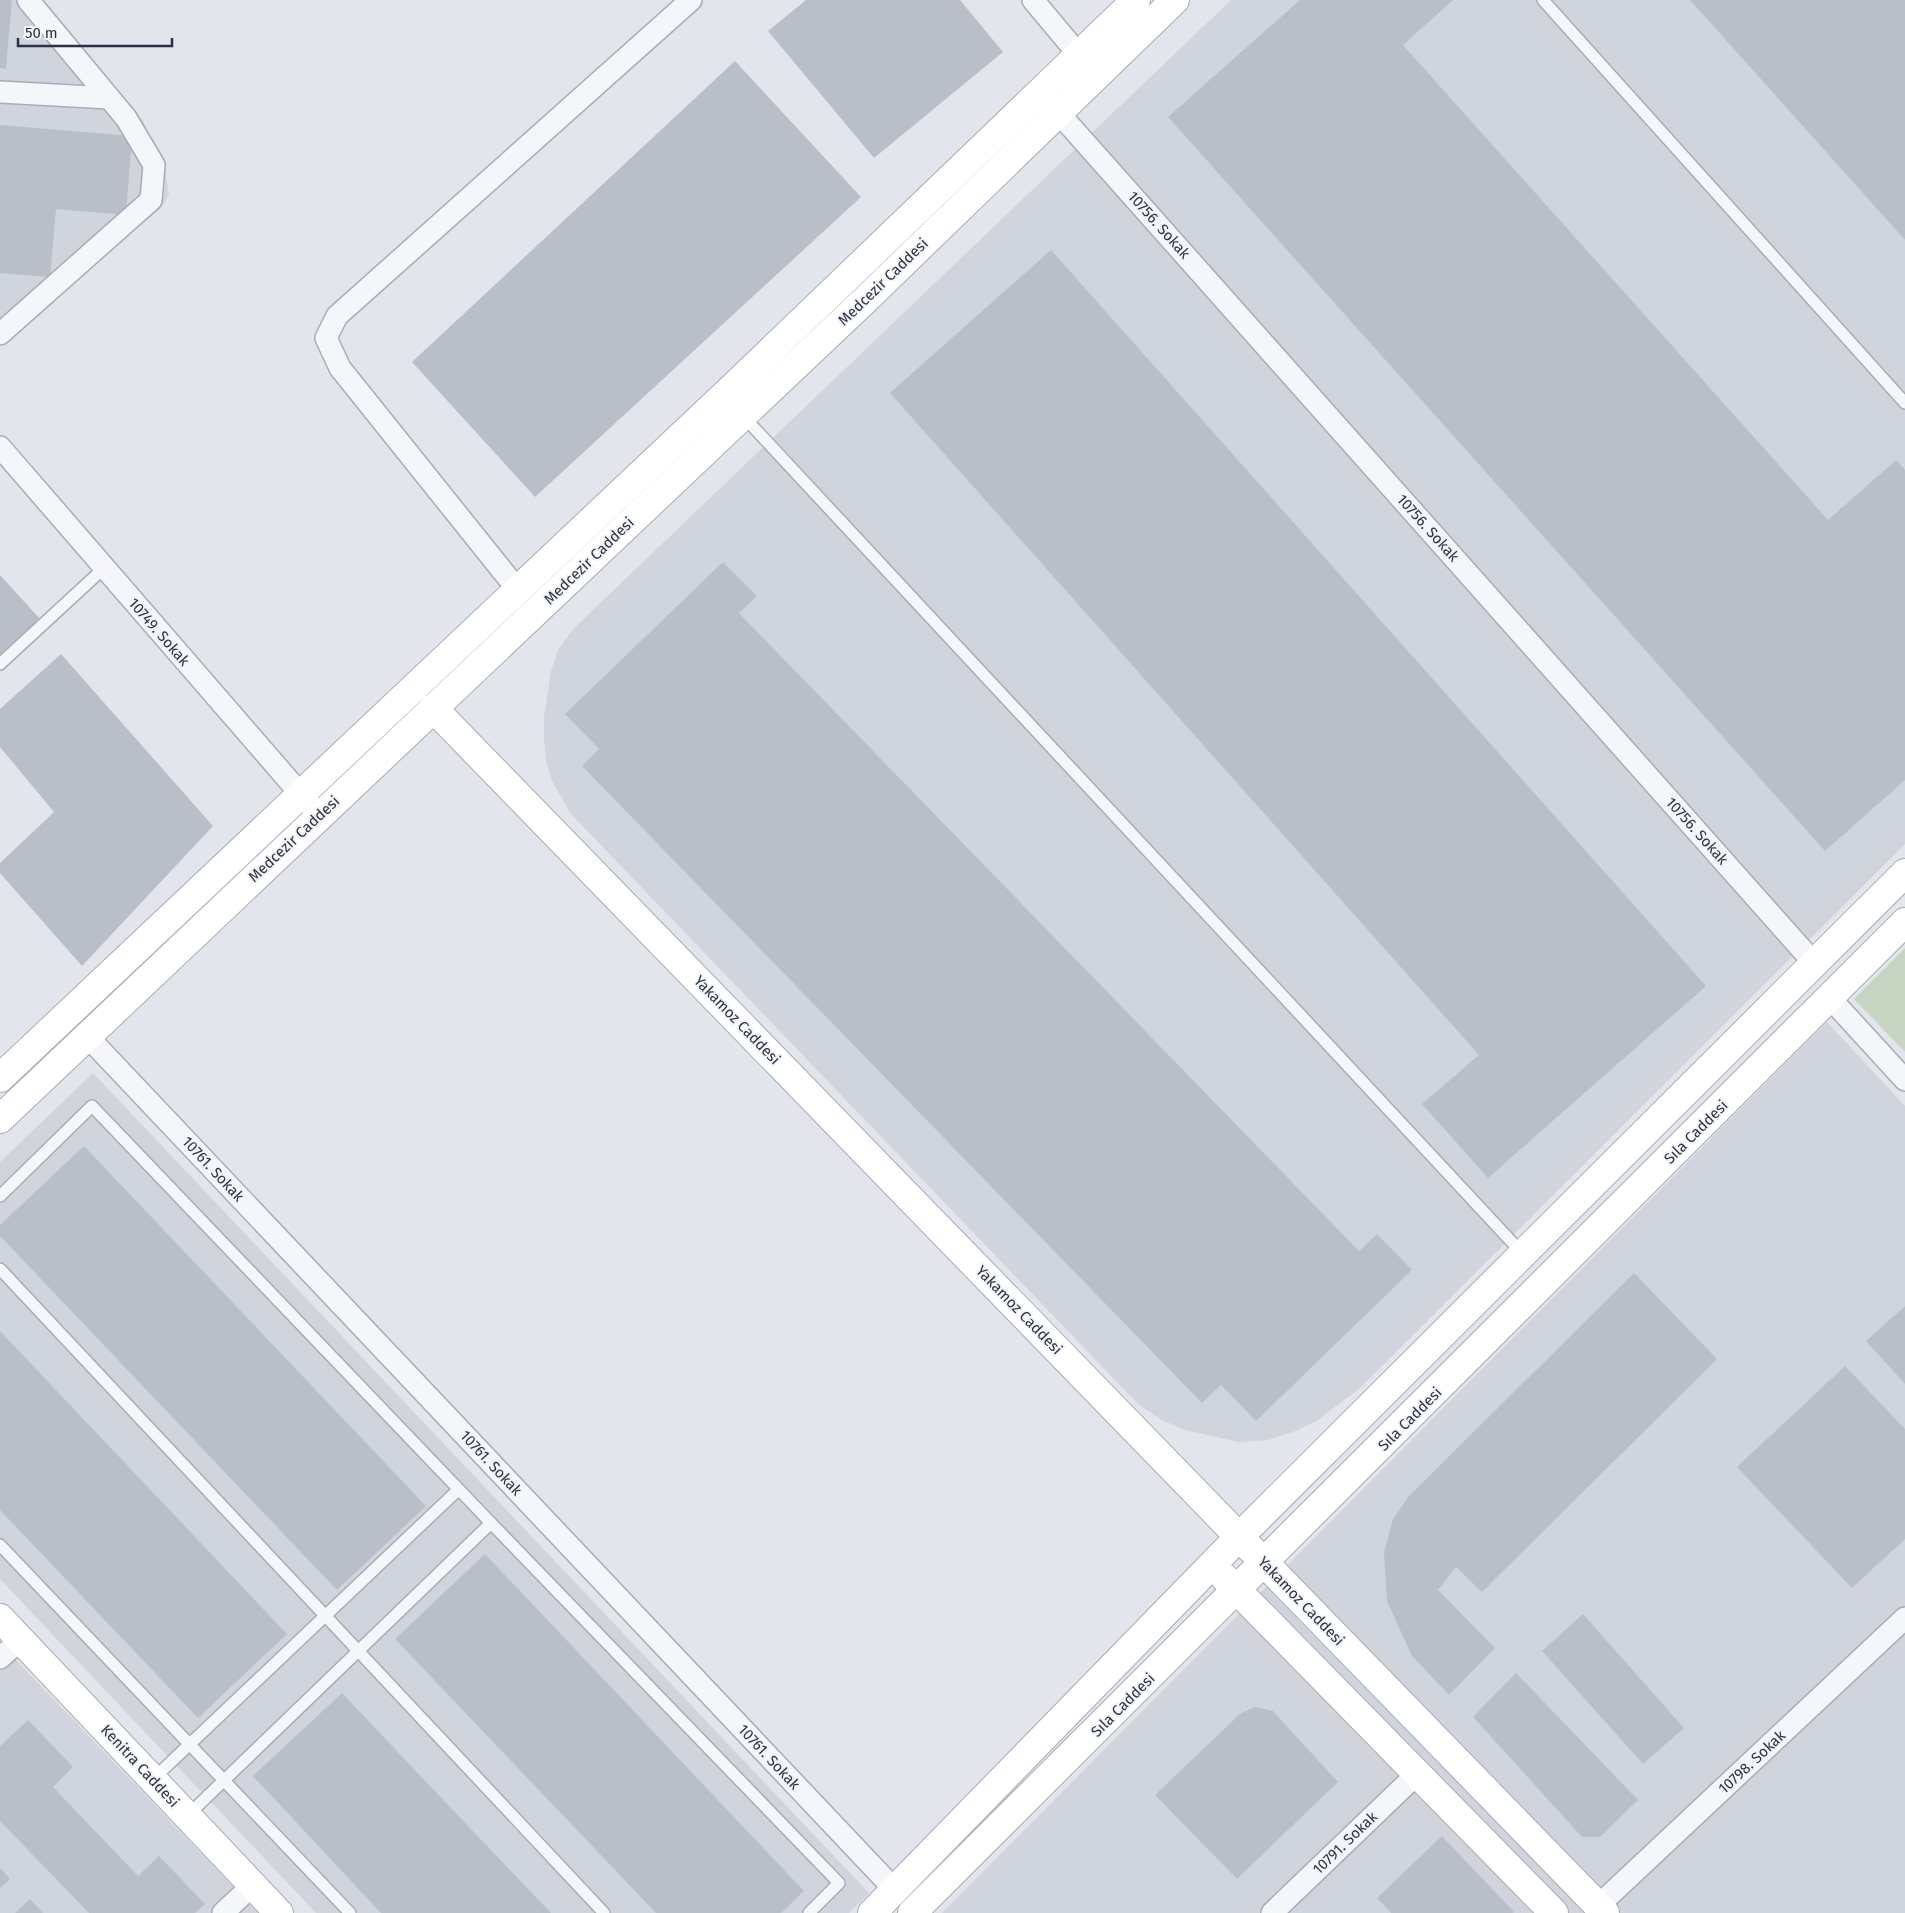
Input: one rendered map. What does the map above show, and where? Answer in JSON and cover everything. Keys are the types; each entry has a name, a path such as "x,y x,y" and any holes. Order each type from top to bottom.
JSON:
{"street":[{"path":"0,334 151,200 154,165 126,118 28,0"},
{"path":"517,589 340,368 326,338 337,316 691,0"},
{"path":"1033,0 1080,55 1101,72"},
{"name":"Medcezir Caddesi","path":"0,1078 1041,93 1136,0"},
{"name":"Medcezir Caddesi","path":"0,1119 1176,0"},
{"path":"0,92 109,98"},
{"name":"10756. Sokak","path":"1041,93 1814,963"},
{"name":"10749. Sokak","path":"0,447 299,794 320,814"},
{"name":"Yakamoz Caddesi","path":"433,708 1601,1910"},
{"path":"872,1913 1212,1564 1905,873"},
{"name":"Sıla Caddesi","path":"912,1913 1237,1591 1905,922"},
{"path":"1830,998 1905,1080"},
{"name":"10761. Sokak","path":"87,1036 895,1890"},
{"path":"1212,1564 1554,1913"},
{"name":"Kenitra Caddesi","path":"0,1618 279,1913"},
{"name":"10798. Sokak","path":"1601,1910 1905,1618"},
{"path":"0,1658 20,1640"},
{"name":"10791. Sokak","path":"1272,1913 1418,1773"},
{"path":"223,1913 253,1885"}],"lane":[{"path":"1543,0 1905,403"},
{"path":"742,415 1523,1254"},
{"path":"0,664 104,568"},
{"path":"0,1196 92,1106 458,1490 839,1883 809,1913"},
{"path":"0,1269 604,1913"},
{"path":"153,1779 458,1490"},
{"path":"187,1816 491,1524"},
{"path":"0,1545 350,1913"}],"shaded area":[{"path":"0,0 44,0 142,119 165,170 169,194 162,207 0,341"},
{"path":"1231,0 1905,0 1905,844 1359,1389 1316,1421 1293,1432 1268,1440 1239,1442 1185,1430 1162,1420 1139,1405 571,814 552,781 546,760 544,738 544,717 551,671 558,650 573,629"},
{"path":"1827,1022 1905,1106 1905,1913 942,1913"},
{"path":"93,1073 869,1893 849,1913 316,1913 0,1579 0,1162"},
{"path":"0,1643 258,1913 0,1913"}],"green space":[{"path":"1905,948 1905,1052 1854,999"}],"building":[{"path":"0,0 12,0 6,69 0,68"},
{"path":"806,0 960,0 1003,52 874,158 768,31"},
{"path":"1300,0 1453,0 1403,45 1828,520 1896,460 1905,470 1905,780 1825,851 1168,117"},
{"path":"1690,0 1905,0 1905,240"},
{"path":"735,61 861,197 535,497 412,362"},
{"path":"0,125 132,136 126,215 56,209 50,277 0,273"},
{"path":"1051,250 1706,986 1488,1178 1422,1104 1479,1055 890,393"},
{"path":"723,562 757,596 739,613 1359,1251 1377,1234 1412,1270 1256,1421 1221,1385 1202,1403 582,766 599,749 565,714"},
{"path":"0,575 40,619 0,655"},
{"path":"61,654 213,826 82,966 0,873 0,863 54,812 0,747 0,709"},
{"path":"84,1146 426,1506 337,1590 0,1236 0,1225"},
{"path":"1634,1273 1717,1359 1482,1592 1456,1567 1438,1590 1495,1648 1449,1695 1412,1656 1387,1601 1384,1553 1393,1519 1409,1496"},
{"path":"1905,1306 1905,1384 1866,1341"},
{"path":"0,1331 287,1634 198,1718 0,1510"},
{"path":"1845,1366 1905,1429 1905,1539 1852,1588 1737,1467"},
{"path":"485,1554 804,1891 781,1913 656,1913 395,1639"},
{"path":"1583,1614 1684,1728 1643,1764 1542,1651"},
{"path":"1516,1673 1638,1800 1600,1837 1582,1837 1473,1717"},
{"path":"342,1693 551,1913 381,1913 253,1776"},
{"path":"1255,1707 1273,1711 1338,1782 1237,1879 1155,1795 1241,1713"},
{"path":"28,1720 73,1767 53,1787 138,1876 159,1856 205,1904 195,1913 89,1913 0,1821 0,1746"},
{"path":"1442,1836 1514,1912 1391,1913 1377,1898"},
{"path":"0,1868 10,1879 0,1888"},
{"path":"30,1899 43,1913 15,1913"}]}
